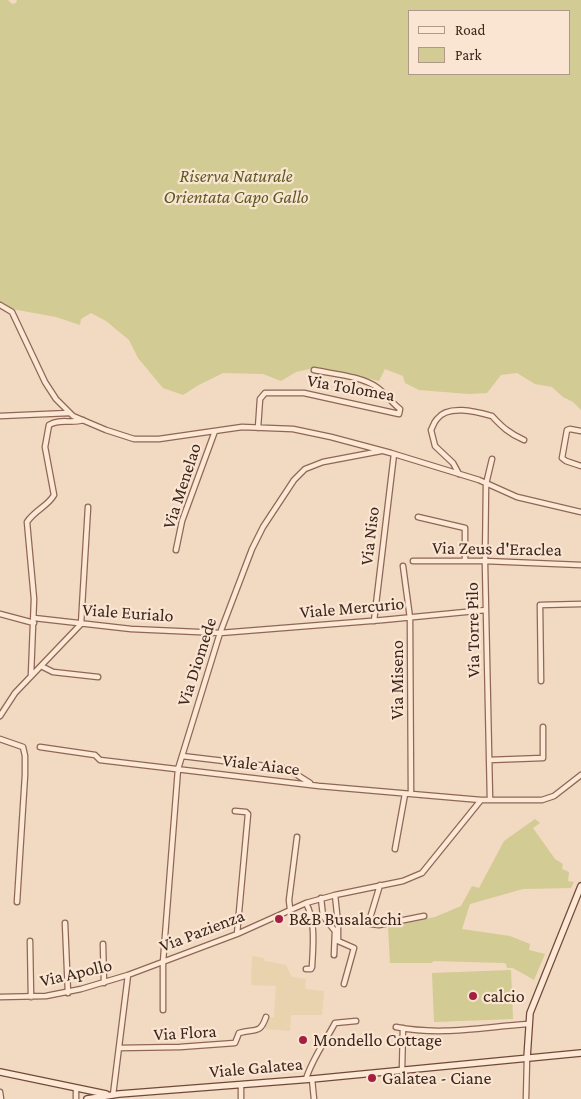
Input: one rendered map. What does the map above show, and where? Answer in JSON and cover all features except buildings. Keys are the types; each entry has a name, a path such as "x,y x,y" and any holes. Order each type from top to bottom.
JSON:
{"main road":[{"path":"527,1058 530,1013 581,886"},
{"name":"Viale Galatea","path":"117,1096 581,1053"},
{"path":"0,1072 117,1096"},
{"path":"87,1099 117,1096"}],"street":[{"path":"0,305 12,312 45,382 56,400 69,413 106,430 134,438 158,439 242,427 293,429 394,454 459,474 517,497 581,512"},
{"name":"Via Tolomea","path":"258,428 260,399 265,393 304,393 399,414 400,410 380,389 369,382 314,370"},
{"path":"459,474 453,463 435,446 431,430 438,417 451,411 461,410 492,416 500,426 524,440"},
{"path":"0,416 69,413"},
{"path":"32,675 34,599 28,522 32,515 54,495 45,447 49,425 55,421 77,422 83,420"},
{"path":"581,431 567,430 562,458 581,466"},
{"name":"Via Menelao","path":"176,550 182,521 215,431"},
{"name":"Via Diomede","path":"163,1010 163,962 178,769 220,633 242,574 259,535 273,510 294,480 305,469 323,462 383,451"},
{"name":"Via Niso","path":"374,621 394,454"},
{"name":"Via Torre Pilo","path":"490,800 485,561 486,484 492,459"},
{"path":"0,716 15,693 81,624 88,507"},
{"path":"418,517 465,528 465,561"},
{"name":"Via Zeus d'Eraclea","path":"413,561 485,561 581,565"},
{"name":"Via Miseno","path":"404,566 410,618 411,794"},
{"path":"541,681 540,605 581,604"},
{"name":"Viale Mercurio","path":"220,633 486,610"},
{"name":"Viale Eurialo","path":"0,614 34,620 131,629 220,633"},
{"path":"41,666 53,672 98,677"},
{"path":"489,760 542,758 543,727"},
{"path":"0,739 23,747 25,756 24,806 17,902"},
{"name":"Viale Aiace","path":"40,747 95,755 100,760 318,786 481,800 526,801 548,799 581,775"},
{"path":"182,756 283,768 318,786"},
{"path":"395,849 405,794"},
{"name":"Via Pazienza","path":"128,975 237,934 306,903 335,894 403,881 422,873 481,800"},
{"path":"235,810 248,814 237,934"},
{"path":"290,909 289,900 297,837"},
{"path":"380,885 370,918 371,924 424,916"},
{"path":"335,894 338,941 354,948 344,984"},
{"path":"321,898 324,916 335,931 334,955"},
{"path":"306,903 312,916 313,934 312,967 311,969 306,969"},
{"path":"65,923 68,993"},
{"path":"30,941 31,997"},
{"path":"103,944 104,983"},
{"path":"117,1096 119,1048 128,975"},
{"name":"Via Apollo","path":"0,997 31,997 68,993 128,975"},
{"name":"Via Flora","path":"119,1048 235,1044 239,1033 258,1031 262,1028 266,1017"},
{"path":"314,1099 309,1079 312,1062 335,1023 356,1021"},
{"path":"396,1027 436,1032 465,1031 528,1024"},
{"path":"402,1070 403,1028"},
{"path":"526,1099 527,1058"},
{"path":"241,1085 241,1099"},
{"path":"76,1088 76,1099"},
{"path":"0,1092 1,1099"}],"shaded area":[{"path":"252,956 264,958 265,961 286,965 292,977 306,979 305,989 324,991 322,1015 291,1015 290,1031 265,1029 269,1018 274,1017 276,986 251,985"}],"green space":[{"name":"Riserva Naturale Orientata Capo Gallo","path":"0,0 8,0 12,4 16,3 17,0 581,0 581,410 552,387 535,384 517,373 501,375 487,393 469,394 419,390 405,383 403,376 385,369 379,381 318,367 296,372 281,381 263,374 223,373 183,395 163,388 138,358 129,340 106,321 91,313 81,319 80,325 56,317 12,309 0,301"},
{"path":"535,819 540,823 533,828 555,859 563,864 562,869 569,872 568,881 574,882 571,888 523,889 470,904 462,929 510,936 530,944 529,950 545,954 534,980 513,968 507,968 504,963 434,961 431,963 390,963 388,927 435,917 461,906 472,886 479,888 504,841"},
{"name":"calcio","path":"511,970 513,1019 434,1022 432,973"}],"place":[{"name":"B&B Busalacchi","path":"279,919"},
{"name":"calcio","path":"473,996"},
{"name":"Mondello Cottage","path":"303,1040"},
{"name":"Galatea - Ciane","path":"372,1078"}]}
